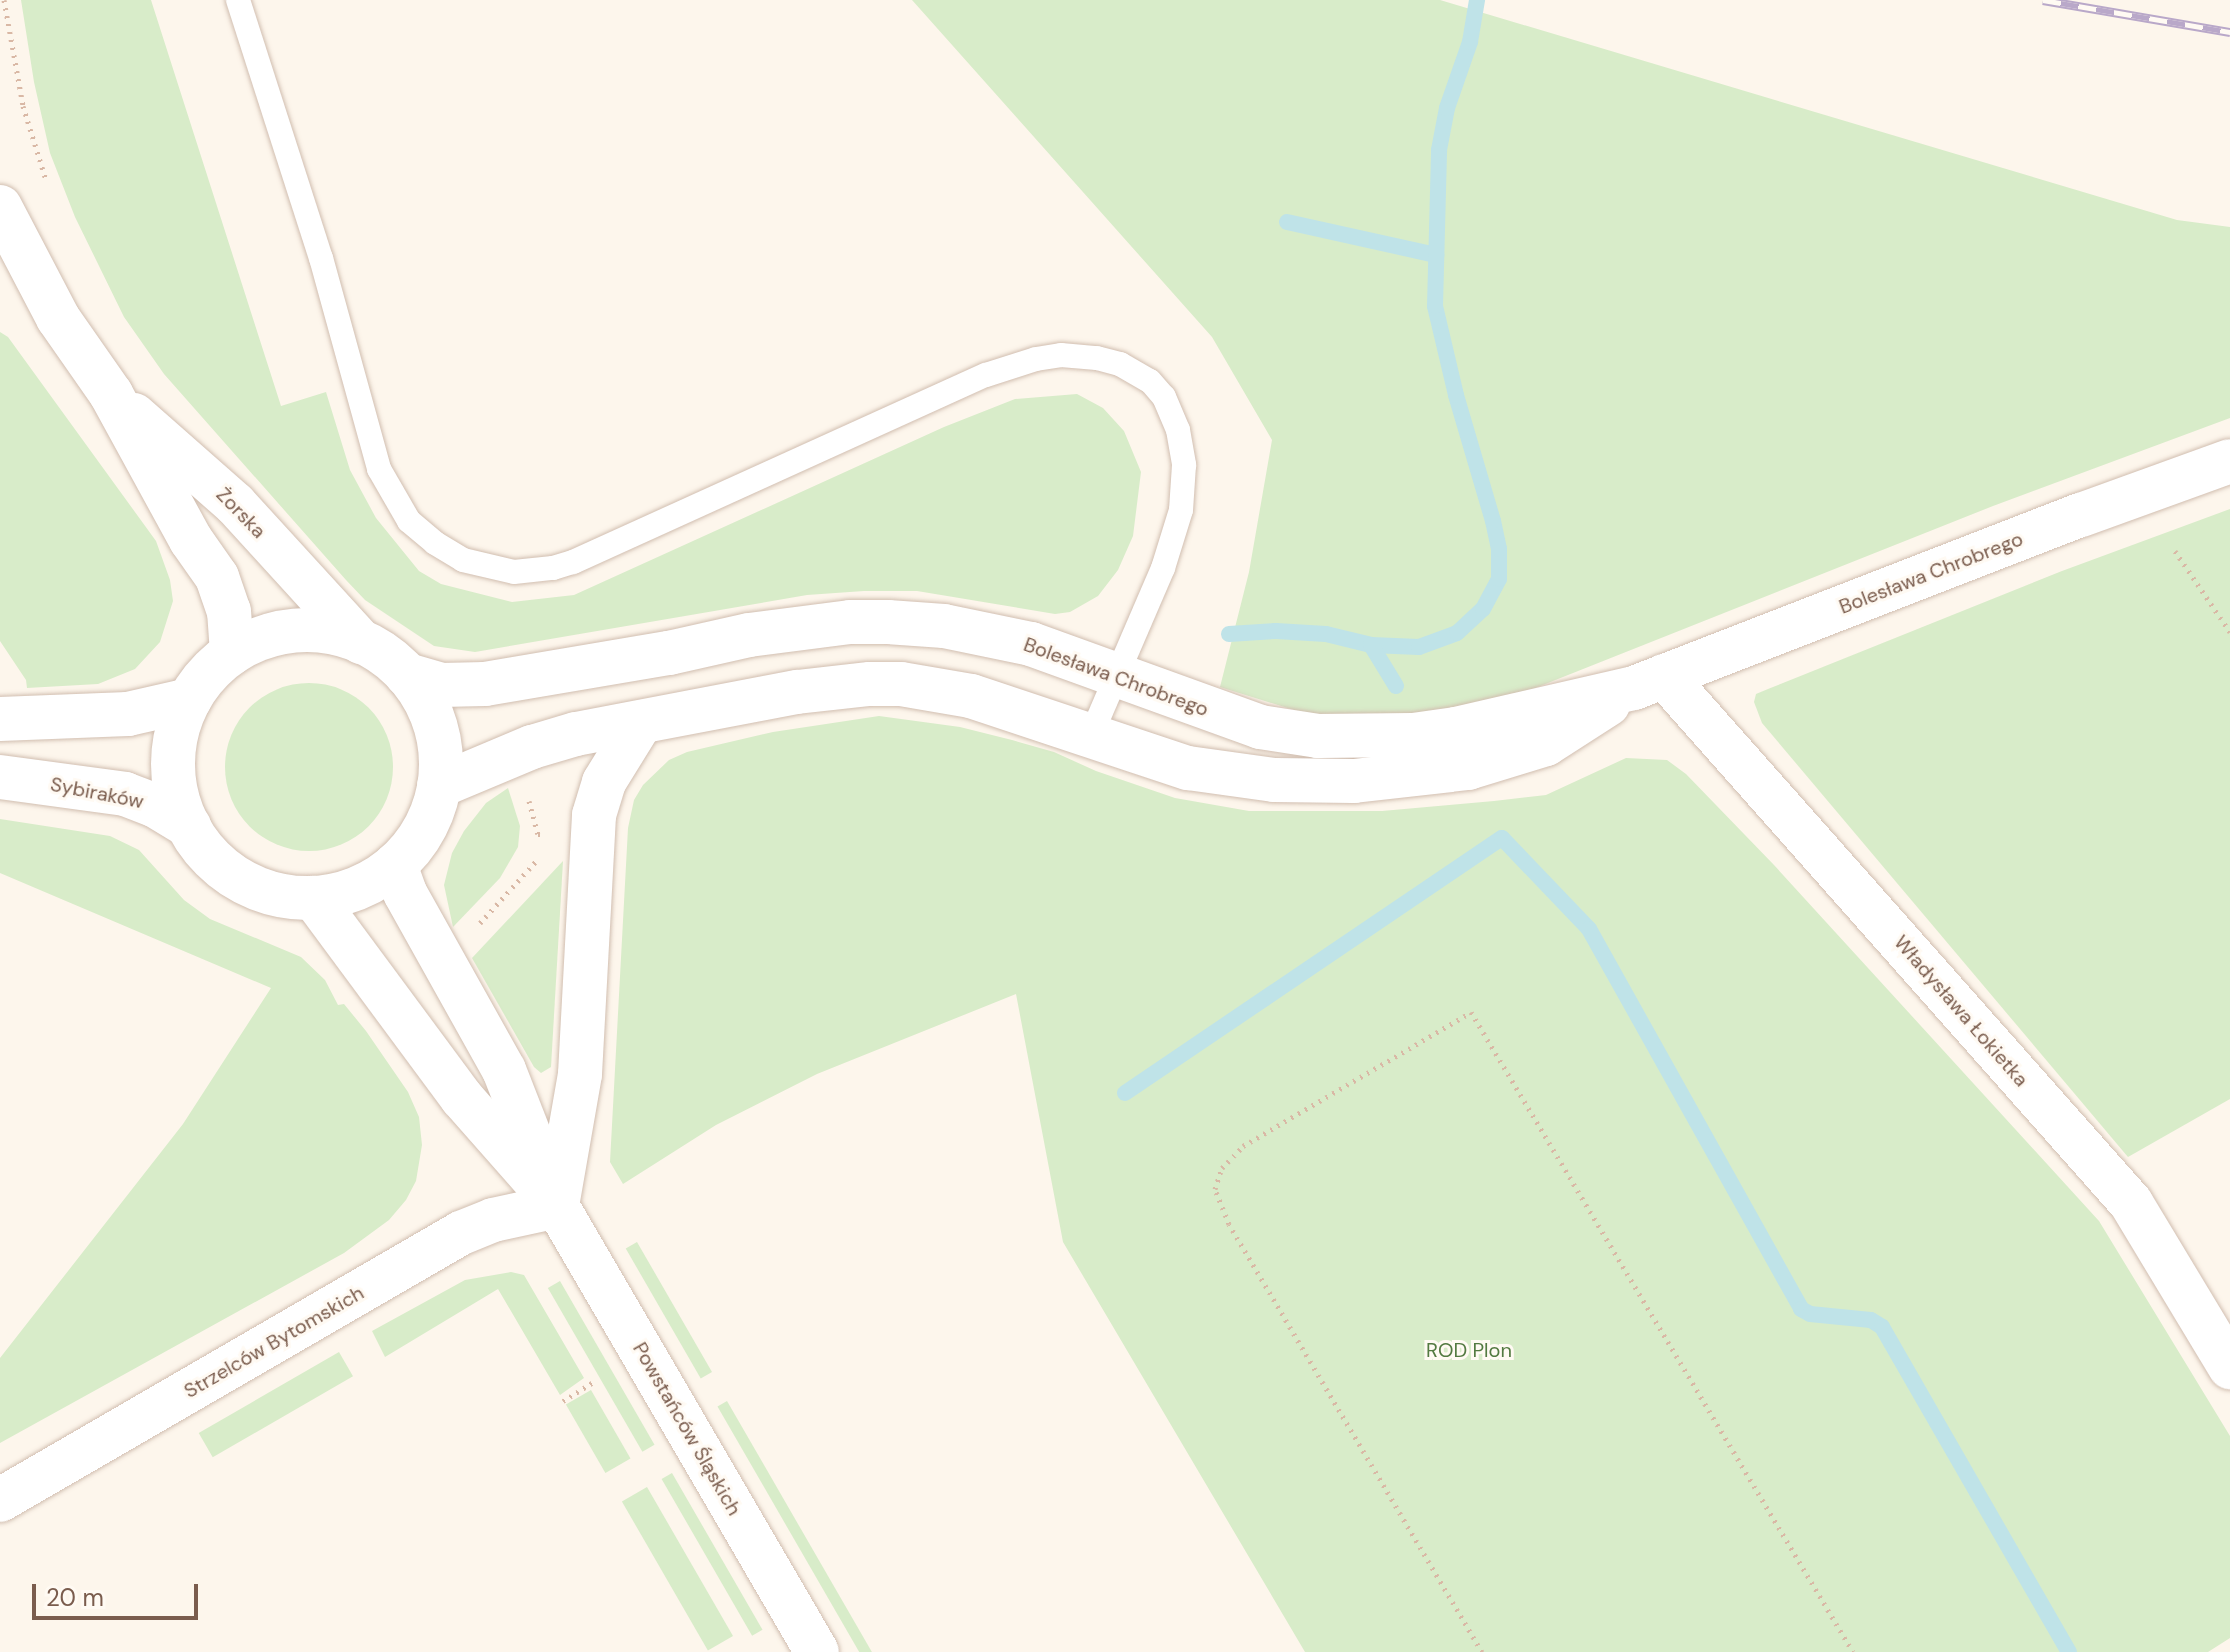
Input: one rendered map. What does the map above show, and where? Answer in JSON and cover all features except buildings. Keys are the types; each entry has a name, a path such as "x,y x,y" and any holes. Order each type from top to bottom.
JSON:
{"street":[{"name":"Żorska","path":"0,207 58,318 111,394 191,540 217,577 229,611 232,653"},
{"name":"Żorska","path":"111,394 235,504 361,642"},
{"name":"Bolesława Chrobrego","path":"407,675 441,685 485,684 669,653 749,635 850,622 944,626 996,635 1118,674 1245,724 1287,733 1345,737 1413,735 1456,729 1649,682 2146,490 2230,461"},
{"path":"291,631 339,634 361,642 379,651 407,675 433,719 440,753 439,786 425,827 395,865 352,890 314,898 273,893 232,875 215,861 189,826 180,806 173,763 175,741 189,700 213,668 232,653 268,636 291,631"},
{"name":"Bolesława Chrobrego","path":"439,786 532,747 641,722 797,692 901,684 971,696 1188,768 1246,778 1354,781 1413,777 1468,768 1546,744 1649,682"},
{"name":"Władysława Łokietka","path":"1649,682 2131,1203 2230,1367"},
{"path":"0,719 128,714 189,700"},
{"path":"557,1206 580,1074 594,815 604,782 641,722"},
{"name":"Sybiraków","path":"0,777 125,794 154,805 189,826"},
{"name":"Powstańców Śląskich","path":"395,865 405,893 504,1070 557,1206 817,1652"},
{"name":"Powstańców Śląskich","path":"314,898 462,1098 557,1206"},
{"name":"Strzelców Bytomskich","path":"0,1500 461,1233 493,1220 557,1206"}],"lane":[{"path":"238,0 321,258 379,469 397,506 421,533 447,552 477,565 514,572 553,568 596,552 998,371 1049,357 1097,358 1141,374 1164,397 1178,430 1184,465 1181,510 1171,546 1091,735"}],"path":[{"path":"4,0 23,106 48,186"},
{"path":"2175,551 2230,632"},
{"path":"477,927 538,860 538,834"},
{"path":"1482,1652 1229,1224 1215,1189 1222,1168 1243,1146 1471,1012 1853,1652"},
{"path":"563,1401 595,1381"}],"green space":[{"path":"21,0 151,0 281,406 326,392 350,470 376,518 419,571 441,584 512,602 574,595 944,427 1015,399 1077,394 1103,408 1124,431 1141,472 1133,536 1118,570 1098,596 1070,612 1055,614 917,591 864,591 807,595 475,652 434,646 365,600 346,580 164,374 124,317 75,217 50,153 34,82"},
{"path":"912,0 1440,0 2177,220 2230,227 2230,418 1993,506 1523,693 1409,716 1307,714 1220,687 1249,572 1272,440 1212,337"},
{"path":"0,332 8,337 156,541 170,580 173,601 160,642 135,669 98,684 27,688 26,680 0,641"},
{"path":"2230,509 2230,1099 2128,1157 1762,723 1754,702 1756,694 1768,689 2062,571"},
{"path":"309,683 341,689 368,708 387,735 393,767 387,799 368,826 341,845 309,851 277,845 250,826 231,799 225,767 231,735 250,708 277,689"},
{"name":"ROD Plon","path":"879,716 960,727 1012,740 1054,752 1096,771 1175,798 1249,811 1382,811 1546,795 1626,758 1667,760 1686,774 1774,865 2099,1221 2230,1436 2230,1638 2208,1652 1305,1652 1063,1242 1016,994 817,1074 716,1125 623,1184 610,1162 628,828 634,800 643,785 669,760 687,752 773,732"},
{"path":"508,788 520,826 518,847 500,878 453,927 444,885 452,853 464,831 486,803"},
{"path":"0,819 110,836 139,850 184,900 210,919 301,957 325,980 338,1005 344,1004 366,1031 408,1092 419,1117 422,1145 416,1181 406,1200 389,1220 344,1253 0,1443 0,1358 183,1124 271,988 0,873"},
{"path":"563,861 551,1067 541,1073 534,1067 472,958"},
{"path":"637,1242 712,1372 701,1378 626,1248"},
{"path":"511,1272 524,1275 584,1378 560,1395 498,1289 385,1357 372,1331 465,1280"},
{"path":"560,1281 654,1445 642,1452 548,1288"},
{"path":"339,1352 353,1376 213,1457 199,1433"},
{"path":"591,1390 630,1458 605,1473 566,1404"},
{"path":"727,1401 872,1652 859,1652 717,1406"},
{"path":"672,1473 763,1630 752,1636 662,1479"},
{"path":"647,1487 733,1636 708,1650 622,1502"}],"waterway":[{"path":"1229,634 1276,631 1326,634 1371,645 1419,647 1457,633 1483,609 1499,579 1499,549 1493,521 1456,395 1435,306 1439,150 1447,108 1470,42 1477,0"},
{"path":"1287,222 1436,255"},
{"path":"1371,645 1396,686"},
{"path":"1125,1093 1502,838 1589,929 1801,1309 1810,1314 1871,1320 1882,1327 2069,1652"}],"railway":[{"path":"2043,0 2230,32"}]}
